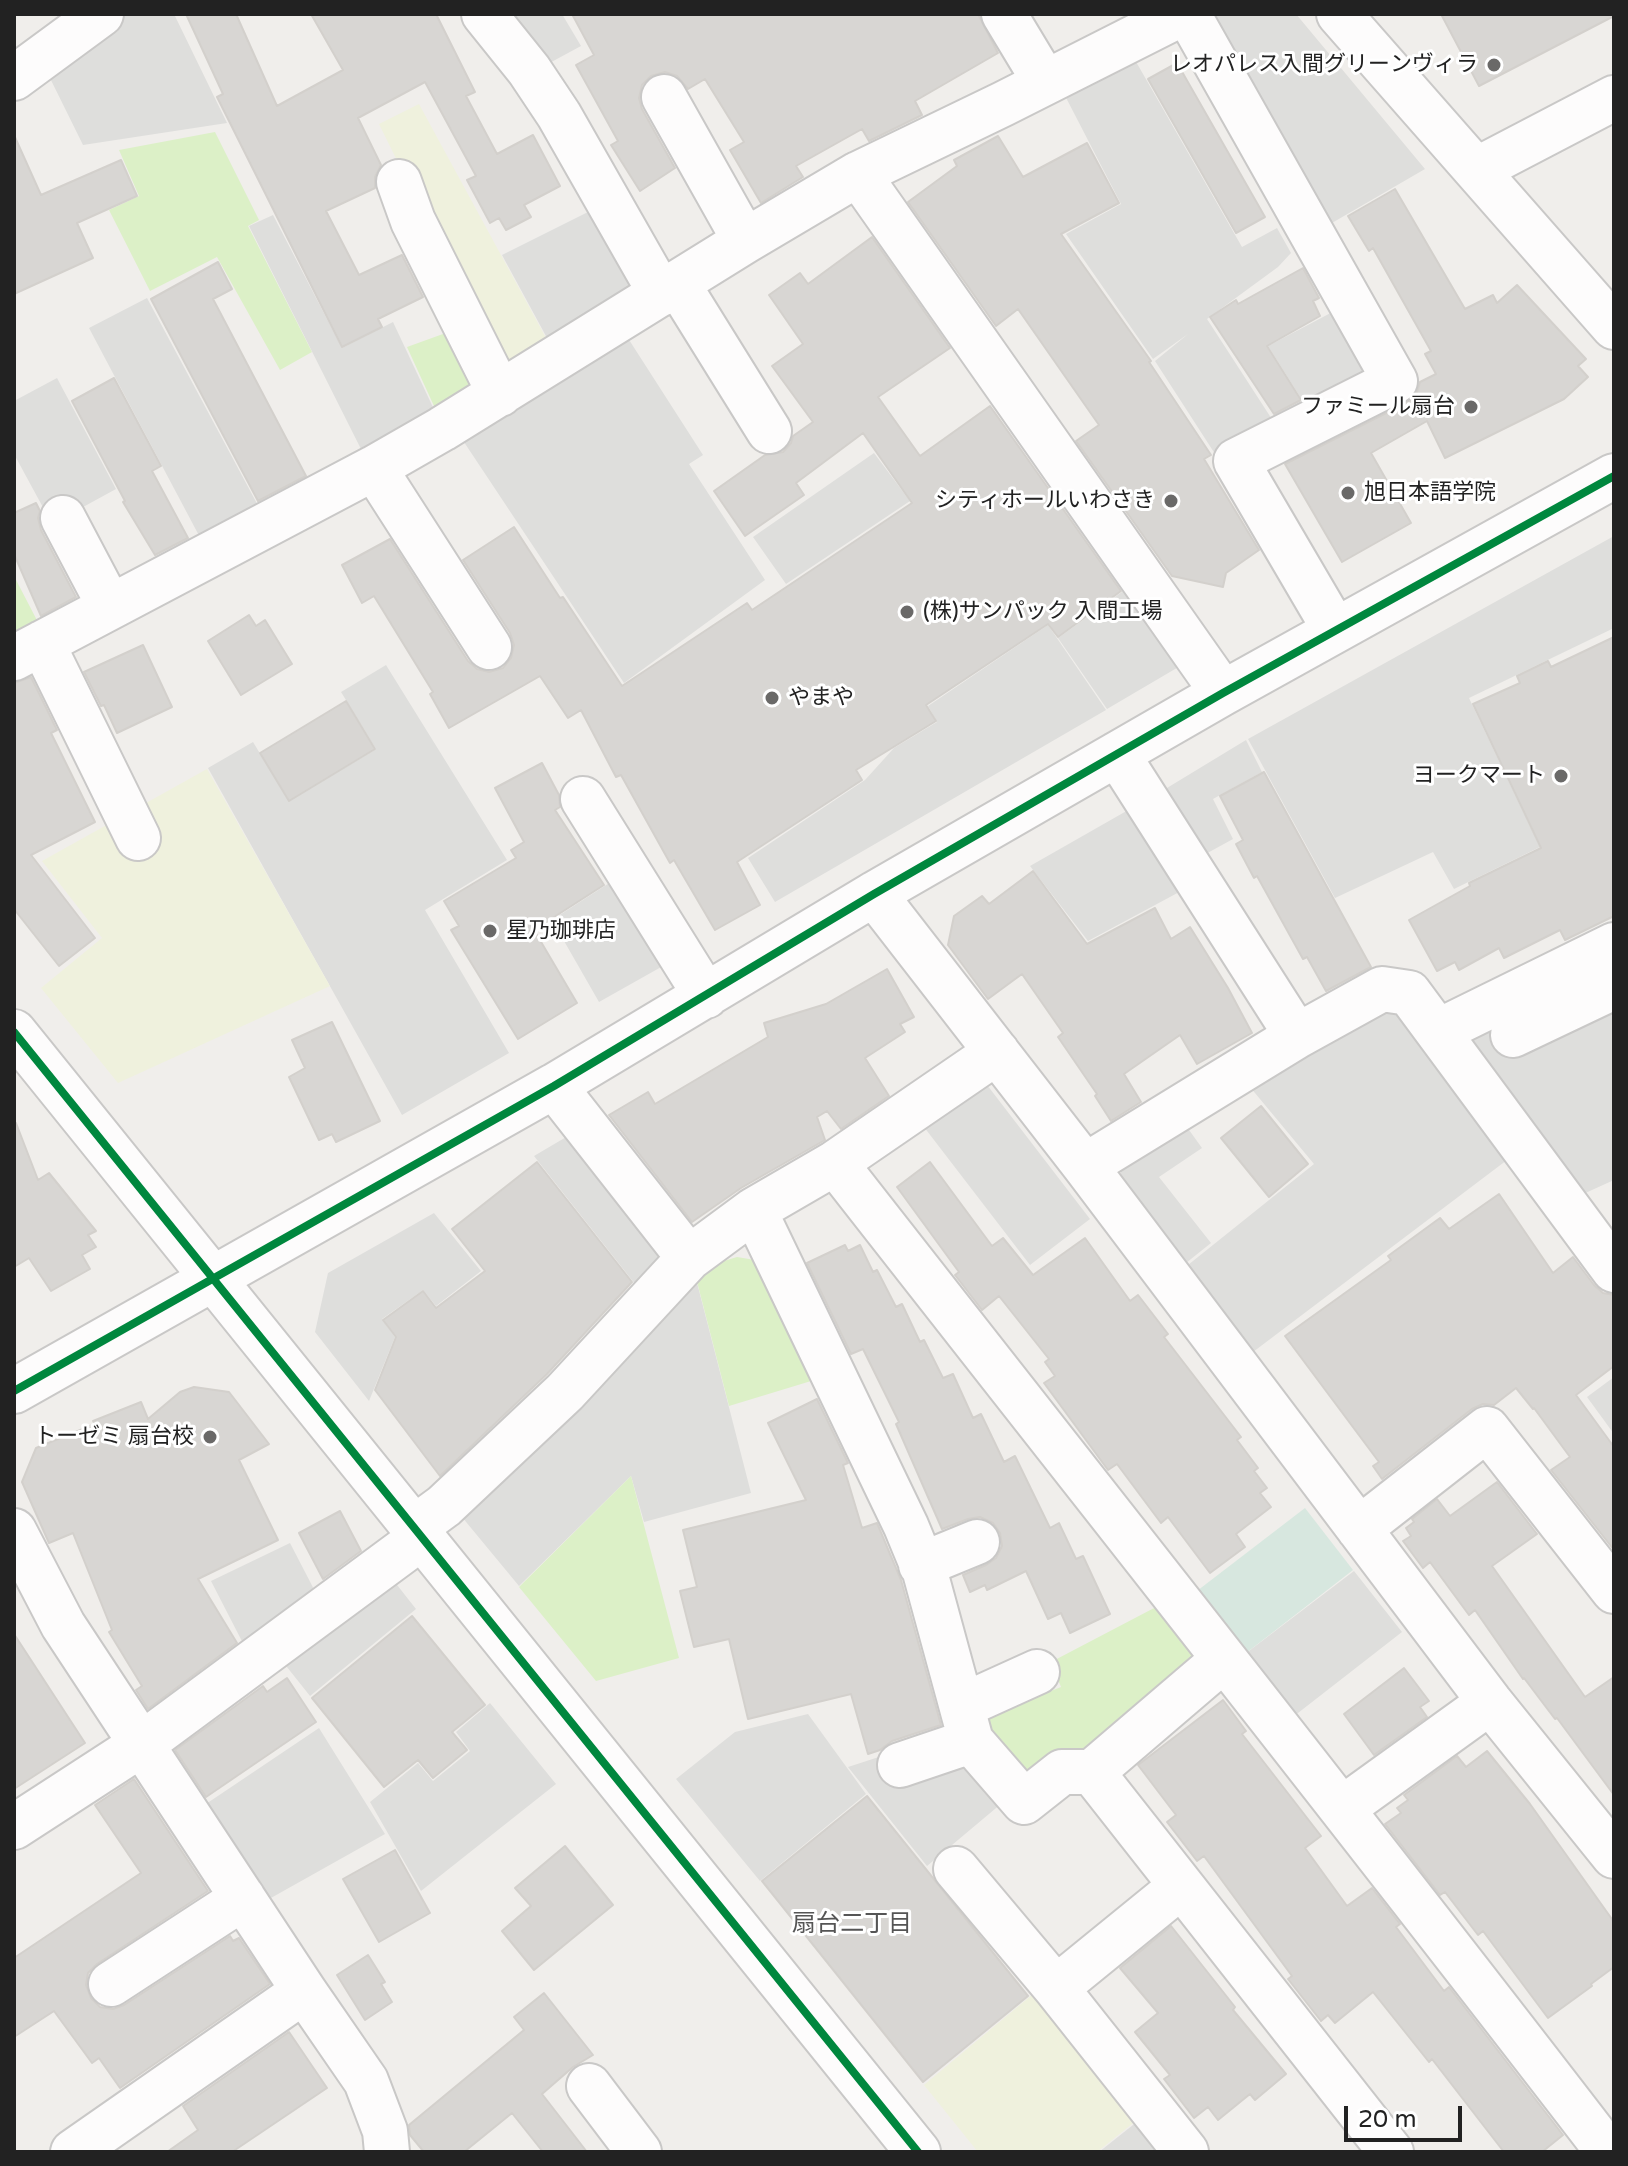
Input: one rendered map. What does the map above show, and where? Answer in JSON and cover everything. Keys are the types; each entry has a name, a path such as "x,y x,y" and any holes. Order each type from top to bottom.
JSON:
{"street":[{"path":"14,78 56,28 101,14"},
{"path":"484,14 529,70 669,289 769,431"},
{"path":"1004,14 1045,82"},
{"path":"138,838 28,651 374,468 858,174 1181,14"},
{"path":"1188,14 1395,381 1236,461 1335,630"},
{"path":"1339,14 1614,327"},
{"path":"664,97 745,241"},
{"path":"1478,169 1614,98"},
{"path":"858,174 1223,693"},
{"path":"399,182 413,221 500,394"},
{"path":"374,468 489,647"},
{"path":"14,1391 554,1086 874,894 1223,693 1614,476"},
{"path":"63,518 110,607"},
{"path":"1117,754 1297,1036"},
{"path":"583,799 706,996"},
{"path":"874,894 1085,1166 1490,1702 1614,1856"},
{"path":"1439,1031 1614,945"},
{"path":"1513,1035 1614,987"},
{"path":"1085,1166 1297,1036 1382,989 1409,993 1614,1270"},
{"path":"14,1032 918,2152"},
{"path":"14,1827 142,1744 418,1532 565,1392 689,1258 754,1210 835,1163 997,1052"},
{"path":"554,1086 689,1258"},
{"path":"835,1163 1223,1660 1343,1808 1608,2152"},
{"path":"754,1210 906,1526 921,1565 966,1723 1024,1802 1062,1772 1092,1772 1223,1660"},
{"path":"1359,1529 1487,1429 1614,1591"},
{"path":"14,1531 63,1625 366,2081 385,2131 387,2152"},
{"path":"921,1565 977,1542"},
{"path":"900,1765 1037,1672"},
{"path":"1343,1808 1490,1702"},
{"path":"1092,1772 1391,2152"},
{"path":"956,1869 1056,1988 1186,2152"},
{"path":"1056,1988 1180,1887"},
{"path":"111,1984 243,1898"},
{"path":"73,2152 304,1991"},
{"path":"589,2086 627,2148"}],"shaded area":[{"path":"126,14 174,14 227,123 83,145 46,70"},
{"path":"503,14 562,14 581,46 544,66"},
{"path":"1206,14 1296,14 1425,169 1325,227"},
{"path":"1131,53 1242,247 1277,228 1291,253 1278,267 1207,319 1277,427 1217,457 1155,361 1188,334 1153,359 1066,234 1121,204 1061,88"},
{"path":"596,208 639,282 553,349 502,255"},
{"path":"273,215 342,348 393,322 438,418 365,457 249,226"},
{"path":"147,298 262,513 204,545 89,328"},
{"path":"1342,307 1374,364 1367,383 1309,411 1268,346"},
{"path":"624,332 703,455 689,464 765,580 624,683 458,433"},
{"path":"57,378 116,489 52,524 14,454 14,401"},
{"path":"874,453 910,501 786,584 753,537"},
{"path":"1614,536 1614,628 1469,698 1540,847 1454,889 1433,852 1335,898 1248,739"},
{"path":"1133,584 1187,662 1107,709 1058,638"},
{"path":"1048,625 1106,710 775,902 748,858 865,780 894,748 937,722 928,706"},
{"path":"386,665 507,860 425,910 509,1053 402,1115 208,768 253,742 289,801 376,749 341,692"},
{"path":"1246,740 1262,772 1213,799 1233,839 1202,856 1162,791"},
{"path":"1130,809 1183,890 1088,941 1030,866"},
{"path":"617,878 670,962 599,1002 552,920"},
{"path":"1614,960 1614,1180 1581,1195 1470,1052 1472,1028"},
{"path":"1383,1010 1405,1015 1511,1157 1253,1352 1188,1265 1314,1164 1250,1087"},
{"path":"984,1081 1090,1219 1030,1265 924,1127"},
{"path":"1184,1123 1202,1148 1159,1177 1211,1243 1186,1263 1120,1177 1124,1157"},
{"path":"573,1133 675,1260 643,1294 534,1156"},
{"path":"434,1213 481,1271 436,1306 423,1290 382,1319 395,1337 369,1401 315,1332 328,1273"},
{"path":"694,1271 751,1493 644,1522 631,1476 519,1586 457,1511"},
{"path":"1614,1377 1614,1434 1587,1397"},
{"path":"1305,1508 1353,1570 1241,1657 1193,1594"},
{"path":"290,1543 319,1599 247,1651 211,1581"},
{"path":"1354,1571 1402,1632 1289,1720 1241,1657"},
{"path":"390,1576 416,1609 310,1696 279,1657"},
{"path":"490,1703 556,1784 421,1891 370,1802 418,1763 433,1781 470,1751 456,1732"},
{"path":"808,1714 866,1794 760,1881 676,1779 735,1732"},
{"path":"319,1728 385,1834 262,1903 200,1808"},
{"path":"885,1755 973,1758 1008,1798 927,1866 848,1767"},
{"path":"1138,2121 1163,2152 1099,2152"}],"green space":[{"path":"419,104 552,349 504,377 379,124"},
{"path":"215,132 259,220 248,226 312,352 280,370 217,257 150,291 109,210 139,196 119,150"},
{"path":"454,330 485,390 439,417 407,347"},
{"path":"14,576 42,630 14,645"},
{"path":"207,769 330,986 118,1083 41,988 102,938 42,861"},
{"path":"737,1257 755,1260 821,1378 729,1406 694,1270"},
{"path":"631,1476 679,1658 596,1681 519,1587"},
{"path":"1156,1607 1199,1661 1087,1758 1027,1786 977,1720 1061,1687 1051,1662"},
{"path":"1033,1994 1137,2120 1097,2152 978,2152 924,2085"}],"building":[{"path":"186,14 236,14 277,106 343,70 311,14 436,14 475,92 466,96 497,154 533,135 560,186 524,205 531,217 506,230 499,218 490,223 467,180 476,176 425,82 358,118 381,165 375,177 375,188 326,211 359,275 402,255 423,297 378,319 382,327 342,347 217,97 223,94"},
{"path":"572,14 978,14 998,53 915,101 922,115 869,141 862,129 796,166 803,177 761,203 730,150 744,142 705,79 688,89 677,76 665,72 651,76 642,85 639,98 675,168 640,191 611,145 618,141 576,65 594,55"},
{"name":"レオパレス入間グリーンヴィラ","path":"1441,14 1614,14 1614,16 1479,86"},
{"path":"1177,63 1265,217 1236,233 1148,79"},
{"path":"14,135 41,195 121,160 137,196 77,223 93,258 14,294"},
{"path":"998,136 1023,177 1087,143 1119,203 1061,234 1151,361 1211,455 1204,459 1259,550 1226,573 1223,587 1172,576 1076,441 1099,425 1018,309 996,326 908,202 957,166 954,160"},
{"path":"1395,189 1465,309 1493,295 1497,303 1517,285 1586,359 1578,366 1588,377 1564,399 1445,458 1427,421 1371,453 1411,523 1342,562 1285,464 1406,403 1416,395 1420,382 1436,374 1425,354 1431,351 1373,248 1369,251 1348,216"},
{"path":"872,237 950,348 878,397 920,456 990,406 1121,591 1058,637 1048,624 926,705 936,721 856,770 862,780 737,862 760,905 715,930 674,860 670,863 621,775 616,777 581,710 568,718 540,676 449,728 430,694 433,692 374,596 362,603 342,565 390,539 468,661 477,669 489,672 503,668 511,658 514,645 510,633 463,560 514,527 622,686 747,603 752,610 912,503 863,433 796,483 804,495 745,536 714,491 765,455 783,452 793,436 813,422 772,366 803,344 769,295 800,273 808,284"},
{"path":"218,262 232,289 213,299 306,476 258,501 151,299"},
{"path":"1303,268 1319,298 1313,301 1320,316 1267,346 1301,400 1274,414 1210,317 1236,300 1238,304"},
{"path":"114,378 161,466 152,471 188,538 155,555 123,502 72,401"},
{"path":"36,503 40,511 41,530 76,597 41,616 14,554 14,513"},
{"path":"249,615 256,626 265,620 292,664 241,695 208,641"},
{"name":"ヨークマート","path":"1614,637 1614,916 1565,940 1560,930 1504,958 1499,948 1459,970 1455,962 1437,971 1409,920 1470,886 1469,883 1541,848 1473,704 1520,683 1517,676 1548,661 1551,667"},
{"path":"143,645 172,707 117,733 84,672"},
{"path":"31,677 57,730 51,733 95,822 31,855 95,938 59,966 14,909 14,683"},
{"path":"346,701 375,749 289,801 260,753"},
{"path":"542,763 559,795 560,807 555,810 604,885 534,930 577,1003 518,1039 451,930 459,926 444,901 516,858 511,850 524,842 495,788"},
{"path":"1264,772 1371,967 1326,991 1307,957 1303,959 1257,876 1254,878 1236,844 1243,840 1220,796"},
{"path":"1033,871 1087,944 1155,908 1171,939 1190,927 1252,1033 1197,1064 1180,1035 1124,1074 1141,1102 1111,1121 1095,1096 1097,1094 1058,1037 1063,1033 1022,974 988,999 948,945 954,916 982,896 989,904"},
{"path":"887,969 914,1017 900,1024 905,1032 865,1058 889,1096 841,1129 827,1111 817,1117 825,1140 741,1188 692,1222 609,1115 648,1092 655,1104 768,1037 764,1023 826,1004"},
{"path":"332,1022 380,1121 336,1142 332,1134 319,1140 289,1077 305,1068 292,1040"},
{"path":"1261,1106 1308,1164 1269,1197 1221,1138"},
{"path":"16,1123 38,1180 49,1173 96,1231 88,1235 96,1247 82,1255 90,1269 51,1291 29,1258 14,1267"},
{"path":"537,1162 632,1282 547,1374 440,1476 375,1390 396,1337 383,1320 423,1291 436,1308 485,1271 452,1229"},
{"path":"930,1162 992,1246 1003,1238 1033,1275 1085,1238 1130,1301 1138,1295 1168,1334 1164,1337 1241,1437 1237,1440 1258,1468 1254,1471 1267,1488 1260,1493 1271,1507 1236,1534 1245,1547 1210,1573 1168,1517 1161,1523 1117,1464 1108,1470 1044,1383 1055,1376 1045,1362 1049,1359 999,1296 982,1310 955,1275 959,1272 897,1187"},
{"path":"1499,1194 1553,1273 1573,1257 1594,1285 1603,1293 1614,1295 1614,1366 1576,1395 1614,1447 1614,1550 1551,1470 1570,1457 1516,1388 1494,1405 1483,1404 1472,1409 1382,1479 1373,1466 1379,1462 1285,1336 1391,1260 1388,1256 1440,1218 1449,1229"},
{"path":"845,1245 848,1251 860,1245 896,1307 902,1304 920,1342 924,1340 943,1378 953,1374 973,1418 981,1414 1004,1462 1015,1456 1050,1528 1059,1523 1076,1559 1083,1556 1110,1614 1070,1633 1061,1613 1048,1619 1026,1571 987,1590 985,1585 970,1592 963,1575 996,1558 1002,1546 1000,1533 993,1523 980,1517 942,1529 896,1424 899,1422 863,1349 851,1354 807,1263"},
{"path":"194,1387 229,1392 269,1444 239,1460 278,1540 198,1579 237,1643 148,1709 136,1690 142,1686 109,1632 112,1630 73,1533 49,1543 22,1482 36,1448 141,1402 148,1419 180,1392"},
{"path":"817,1399 848,1463 843,1465 862,1528 877,1523 901,1580 941,1725 892,1741 868,1754 851,1694 748,1719 729,1639 694,1647 680,1591 697,1587 683,1530 806,1500 768,1423"},
{"path":"1497,1482 1537,1534 1492,1566 1585,1697 1614,1677 1614,1795 1557,1718 1523,1679 1475,1610 1469,1615 1430,1562 1423,1568 1403,1541 1411,1536 1406,1528 1414,1522 1412,1519 1437,1499 1450,1516"},
{"path":"340,1511 361,1551 323,1579 299,1533"},
{"path":"412,1616 485,1705 452,1732 467,1750 433,1778 418,1760 384,1787 312,1698"},
{"path":"14,1634 85,1743 14,1789"},
{"path":"1404,1668 1429,1701 1420,1707 1427,1717 1374,1755 1344,1714"},
{"path":"287,1678 316,1722 206,1797 175,1750 263,1686 267,1692"},
{"path":"1223,1700 1246,1731 1242,1734 1321,1836 1305,1848 1347,1906 1372,1888 1400,1924 1396,1927 1444,1991 1449,1987 1563,2135 1542,2152 1504,2152 1432,2059 1429,2062 1373,1992 1335,2023 1328,2015 1321,2021 1288,1979 1292,1976 1204,1856 1197,1861 1167,1822 1176,1815 1138,1765"},
{"path":"1487,1751 1530,1804 1614,1922 1614,1967 1548,2018 1483,1931 1478,1935 1445,1892 1440,1895 1385,1824 1401,1813 1397,1808 1408,1800 1404,1795 1457,1756 1466,1767"},
{"path":"134,1779 208,1891 97,1964 88,1973 86,1985 91,1998 100,2007 113,2009 124,2005 230,1936 233,1941 239,1938 270,1984 120,2088 99,2058 92,2063 54,2011 14,2037 14,1958 141,1873 95,1805"},
{"path":"867,1796 1028,1996 923,2082 762,1881"},
{"path":"565,1846 613,1905 534,1970 502,1931 531,1906 515,1888"},
{"path":"395,1850 430,1913 379,1942 343,1879"},
{"path":"1171,1926 1235,2007 1233,2010 1286,2074 1255,2100 1250,2094 1218,2120 1208,2107 1194,2118 1164,2079 1170,2075 1135,2032 1158,2013 1120,1968"},
{"path":"368,1955 385,1982 381,1984 392,2002 365,2020 337,1975"},
{"path":"544,1993 593,2055 573,2067 542,2094 587,2152 543,2152 512,2113 464,2152 424,2152 410,2135 409,2125 524,2030 514,2017"},
{"path":"289,2032 327,2088 232,2152 167,2152 198,2130 183,2106"}],"cycle path":[{"path":"14,1391 554,1086 874,894 1223,693 1614,476"},
{"path":"14,1032 918,2152"}],"place":[{"name":"レオパレス入間グリーンヴィラ","path":"1494,65"},
{"name":"ファミール扇台","path":"1471,407"},
{"name":"旭日本語学院","path":"1348,493"},
{"name":"シティホールいわさき","path":"1171,501"},
{"name":"(株)サンパック 入間工場","path":"907,612"},
{"name":"やまや","path":"772,698"},
{"name":"ヨークマート","path":"1561,776"},
{"name":"星乃珈琲店","path":"490,931"},
{"name":"トーゼミ 扇台校","path":"210,1437"}],"district":[{"name":"扇台二丁目","path":"852,1925"}]}
